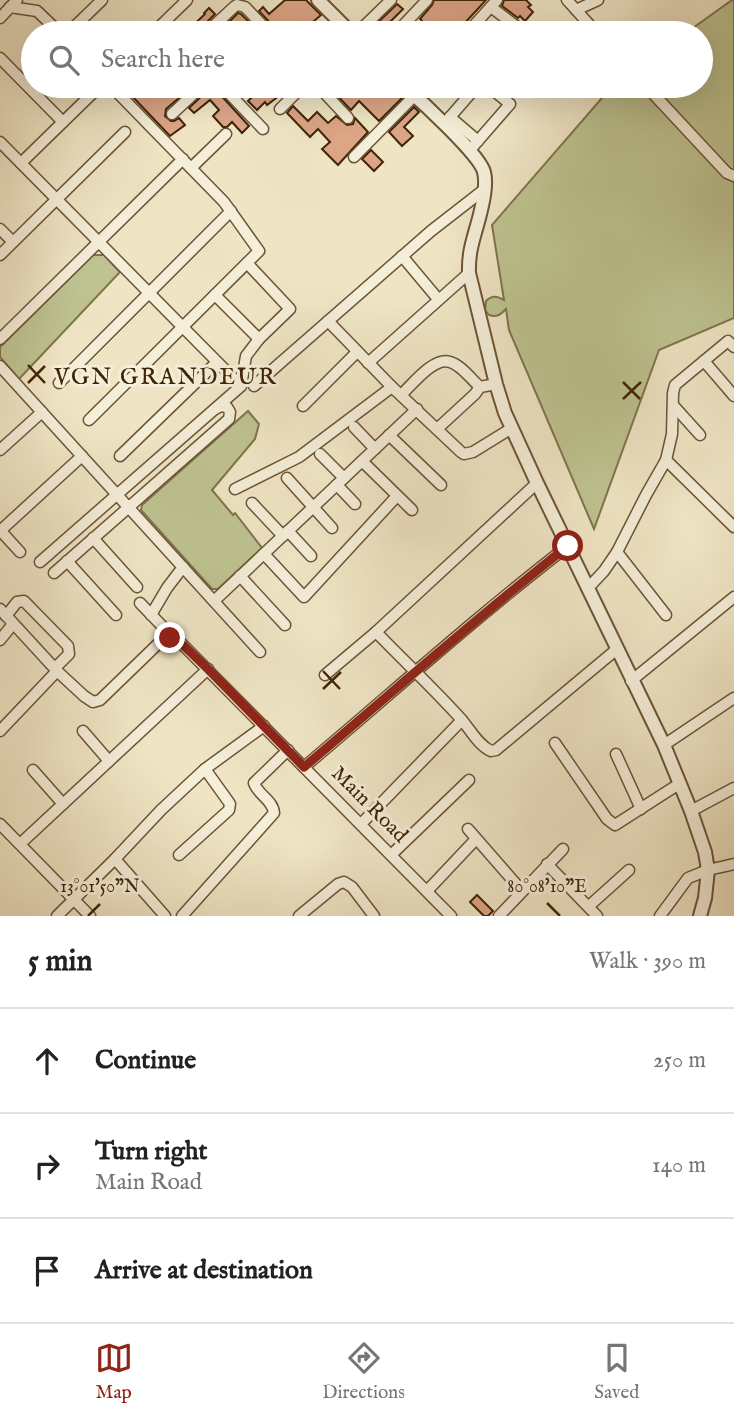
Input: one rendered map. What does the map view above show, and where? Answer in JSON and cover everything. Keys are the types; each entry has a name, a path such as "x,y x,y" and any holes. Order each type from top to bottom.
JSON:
{"street":[{"path":"80,21 102,0"},
{"path":"165,21 187,0"},
{"path":"318,0 339,21"},
{"path":"369,21 391,0"},
{"path":"407,21 427,0"},
{"path":"567,0 586,21"},
{"path":"576,10 597,0"},
{"path":"478,21 494,3 513,21"},
{"path":"0,18 14,4 37,11 47,21"},
{"path":"219,21 237,5 245,7 256,21"},
{"path":"0,58 21,79"},
{"path":"40,98 64,122"},
{"path":"21,163 88,98"},
{"path":"89,420 259,251 231,211 123,98"},
{"path":"172,114 190,98"},
{"path":"233,98 263,129"},
{"path":"280,109 291,98"},
{"path":"329,98 348,118"},
{"path":"354,157 413,98"},
{"path":"426,98 474,146 484,171 485,189 470,248 469,273 496,384 537,483 664,745 691,811 705,852 708,870 700,916"},
{"path":"447,121 467,98"},
{"path":"474,146 510,104 503,98"},
{"path":"657,98 727,173 734,176"},
{"path":"0,255 125,132"},
{"path":"191,168 226,134"},
{"path":"0,142 241,386"},
{"path":"0,339 183,159"},
{"path":"254,386 431,231 485,189"},
{"path":"59,383 231,211"},
{"path":"0,229 13,242"},
{"path":"402,256 438,299"},
{"path":"40,562 241,386 246,356 290,309 247,263"},
{"path":"368,363 469,273"},
{"path":"215,295 260,339"},
{"path":"328,321 392,387 461,452 473,452 512,428"},
{"path":"587,589 617,552 666,460 672,434 675,385 728,341 734,347"},
{"path":"303,406 357,352"},
{"path":"704,360 734,397"},
{"path":"401,395 433,364 442,361 449,361 457,366 480,387"},
{"path":"120,456 217,362"},
{"path":"0,366 260,652"},
{"path":"438,429 480,387 496,384"},
{"path":"234,489 299,457 392,387"},
{"path":"673,405 700,435"},
{"path":"54,573 231,416 224,406 215,410"},
{"path":"214,601 417,409"},
{"path":"0,450 42,412"},
{"path":"354,427 375,449"},
{"path":"389,435 441,485"},
{"path":"320,454 355,504"},
{"path":"20,552 0,531 82,456"},
{"path":"666,460 734,527"},
{"path":"362,461 412,510"},
{"path":"287,478 332,528"},
{"path":"325,674 376,632 537,483"},
{"path":"264,554 304,597 397,495"},
{"path":"252,503 311,556"},
{"path":"93,538 137,587"},
{"path":"304,767 504,596 568,546"},
{"path":"617,552 666,615"},
{"path":"67,561 116,615"},
{"path":"151,615 183,567"},
{"path":"240,576 285,625"},
{"path":"631,681 734,597"},
{"path":"0,639 7,616 21,600 69,650 69,654 0,731"},
{"path":"140,603 163,627"},
{"name":"Main Road","path":"7,616 56,669 93,702 100,700 162,640 170,638 179,641 427,891 445,914"},
{"path":"376,632 462,720 486,750 491,751 496,750 617,649"},
{"path":"20,844 208,669"},
{"path":"664,745 734,698"},
{"path":"361,824 462,720"},
{"path":"57,916 205,769 264,726"},
{"path":"83,731 109,761"},
{"path":"555,743 610,823 615,825 679,784"},
{"path":"182,916 274,813 272,806 256,789 254,783 288,750"},
{"path":"616,754 641,809"},
{"path":"179,855 229,810 230,804 205,769"},
{"path":"33,770 63,804"},
{"path":"391,855 469,779"},
{"path":"691,811 734,788"},
{"path":"0,824 90,916"},
{"path":"468,829 522,891"},
{"path":"427,891 477,839"},
{"path":"499,916 563,849"},
{"path":"115,859 165,916"},
{"path":"547,864 597,916"},
{"path":"660,916 688,878 734,864"},
{"path":"589,906 629,870"},
{"path":"301,915 344,882 352,887 374,916"}],"green space":[{"path":"734,0 734,318 659,350 594,529 509,330 506,309 494,316 485,310 486,301 491,297 504,300 492,225 602,98 713,98 713,21 703,21"},
{"path":"93,255 104,255 120,272 19,379 0,357 0,347"},
{"path":"248,411 259,424 255,439 212,490 233,515 235,513 262,548 218,589 212,589 141,510 142,505"}],"building":[{"path":"285,0 306,0 321,15 314,21 268,21 259,11 263,7 269,14"},
{"path":"434,0 486,0 467,21 422,21 420,19"},
{"path":"504,0 526,0 533,12 525,21 502,6"},
{"path":"397,4 403,9 391,21 379,21"},
{"path":"209,8 215,14 208,21 198,21"},
{"path":"238,13 248,21 230,21"},
{"path":"134,98 179,98 166,109 165,116 171,121 179,118 185,125 170,136"},
{"path":"200,98 223,98 249,126 242,133 232,122 223,127 213,116 219,110 210,100 194,113 189,108"},
{"path":"251,98 276,98 267,105 265,102 257,110 248,101"},
{"path":"340,98 402,98 379,121 359,101 351,110"},
{"path":"293,106 308,121 317,112 328,123 336,116 347,125 353,124 355,118 368,132 338,165 322,149 330,142 318,129 310,137 287,113"},
{"path":"414,107 419,112 404,127 413,136 402,146 389,132"},
{"path":"371,150 383,162 374,171 362,159"},
{"path":"477,895 493,911 488,916 484,916 470,902"}],"district":[{"name":"VGN GRANDEUR","path":"166,377"}],"route":[{"path":"170,638 179,641 304,767 504,596 568,546"}]}
